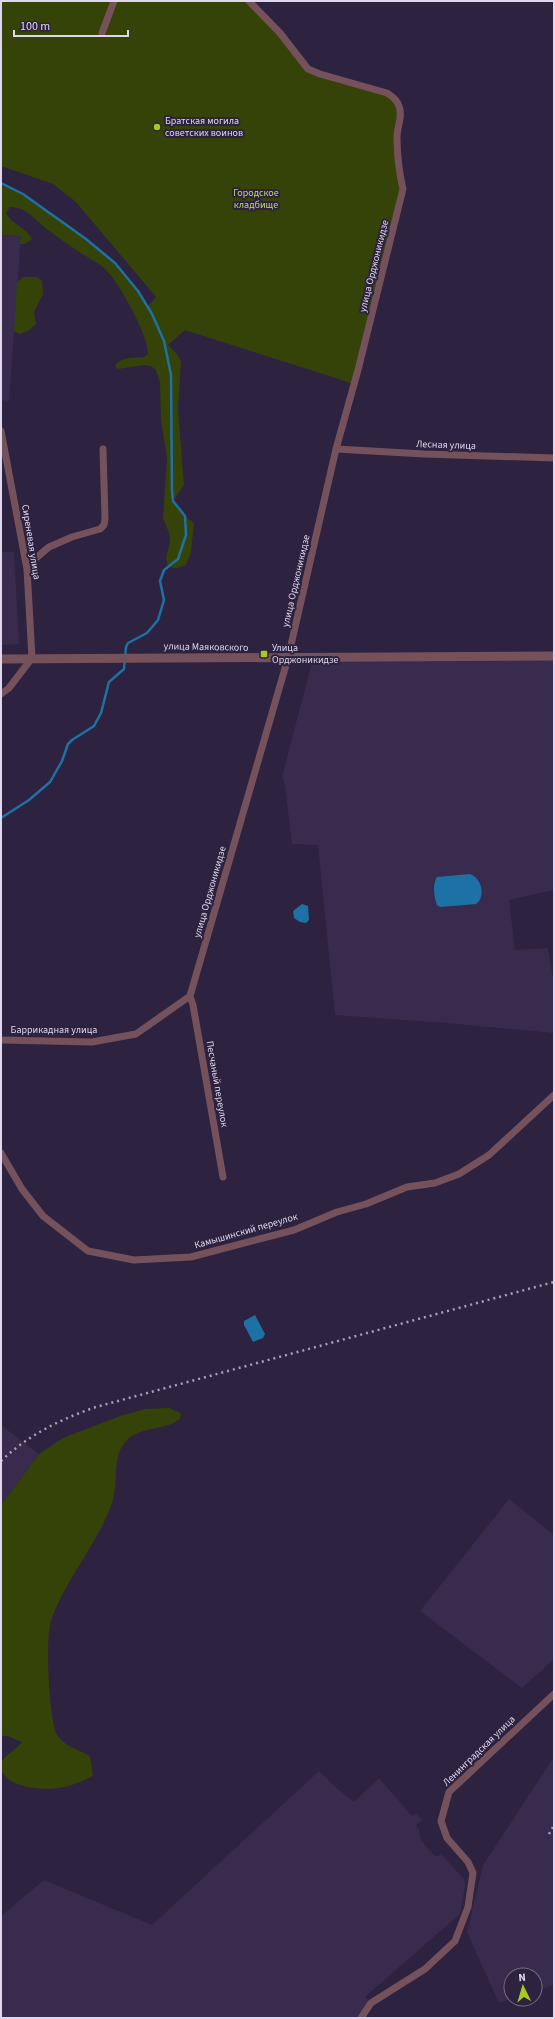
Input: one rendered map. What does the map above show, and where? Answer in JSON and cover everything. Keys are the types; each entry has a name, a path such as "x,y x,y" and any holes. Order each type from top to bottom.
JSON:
{"street":[{"path":"102,33 114,1"},
{"name":"улица Орджоникидзе","path":"190,996 288,658 336,449 358,370 403,189 399,168 397,134 400,121 400,106 394,98 387,93 320,74 308,69 280,33 249,1"},
{"name":"Сиреневая улица","path":"1,431 27,569 32,658"},
{"path":"27,569 36,558 49,547 72,537 100,529 104,525 103,449"},
{"name":"Лесная улица","path":"336,449 424,454 554,458"},
{"name":"улица Маяковского","path":"1,658 554,656"},
{"path":"1,694 9,688 32,658"},
{"name":"Баррикадная улица","path":"1,1040 92,1042 136,1034 190,996"},
{"name":"Песчаный переулок","path":"190,996 193,1005 222,1177"},
{"name":"Камышинский переулок","path":"1,1153 22,1189 43,1216 88,1251 134,1260 191,1257 294,1230 337,1212 366,1204 407,1187 435,1183 459,1174 489,1155 554,1095"},
{"name":"Ленинградская улица","path":"362,2018 371,2003 425,1969 455,1940 468,1907 473,1873 468,1862 447,1838 441,1821 449,1792 554,1694"}],"shaded area":[{"path":"1,235 21,236 9,401 1,400"},
{"path":"1,552 14,552 19,644 1,645"},
{"path":"554,656 554,890 509,900 515,950 548,948 554,985 554,1033 335,1015 318,845 292,844 285,785 282,777 313,658"},
{"path":"1,1425 39,1454 1,1505"},
{"path":"509,1499 554,1535 554,1659 522,1688 420,1611"},
{"path":"554,1757 554,1985 543,1988 543,1967 503,1967 503,2002 499,2003 467,1932 483,1865"},
{"path":"319,1771 334,1786 354,1802 379,1778 412,1816 416,1813 422,1820 416,1825 419,1829 421,1841 436,1857 441,1854 464,1879 465,1886 460,1914 365,1997 371,2003 361,2018 1,2018 1,1916 44,1880 152,1925"}],"green space":[{"name":"Городское кладбище","path":"1,1 249,1 308,69 387,93 400,106 397,135 403,189 354,384 185,330 168,345 177,354 181,362 178,409 184,485 173,501 185,516 194,523 191,552 186,565 177,568 168,567 166,558 170,542 169,533 163,518 167,458 161,420 160,382 156,370 151,366 144,365 118,369 115,366 125,359 144,357 148,354 144,335 132,309 117,284 104,268 56,236 31,215 21,209 10,207 6,213 32,239 25,244 20,244 21,236 1,235 1,183 30,199 60,219 102,251 123,272 147,307 156,297 76,202 53,184 1,166"},
{"path":"23,277 37,277 42,281 43,294 34,312 36,324 28,331 20,334 14,331 17,282"},
{"path":"169,1408 181,1413 180,1419 174,1423 139,1432 127,1440 122,1447 117,1463 114,1498 111,1506 98,1535 57,1606 49,1630 48,1661 50,1697 54,1726 60,1739 90,1756 93,1776 71,1785 57,1788 47,1789 26,1787 16,1784 8,1779 3,1773 1,1764 4,1758 22,1742 8,1736 1,1736 1,1505 39,1454 63,1438 123,1415 145,1409"}],"water":[{"path":"470,874 480,883 482,892 479,901 476,904 440,907 437,905 434,883 437,877"},
{"path":"302,904 308,906 309,920 306,923 300,922 294,918 293,911"},
{"path":"255,1315 265,1334 263,1338 253,1342 244,1325 244,1321"}],"waterway":[{"path":"1,183 23,194 86,239 115,263 138,291 152,314 164,341 171,375 173,501 185,516 186,535 178,559 164,570 160,581 164,600 158,620 147,633 128,643 126,647 124,669 109,682 101,713 94,726 68,744 62,761 50,782 29,800 1,818"}],"railway":[{"path":"1,1461 22,1443 46,1429 70,1417 96,1407 554,1282"},
{"path":"549,1834 554,1825"}],"place":[{"name":"Братская могила советских воинов","path":"157,127"},
{"name":"Улица Орджоникидзе","path":"264,654"}]}
